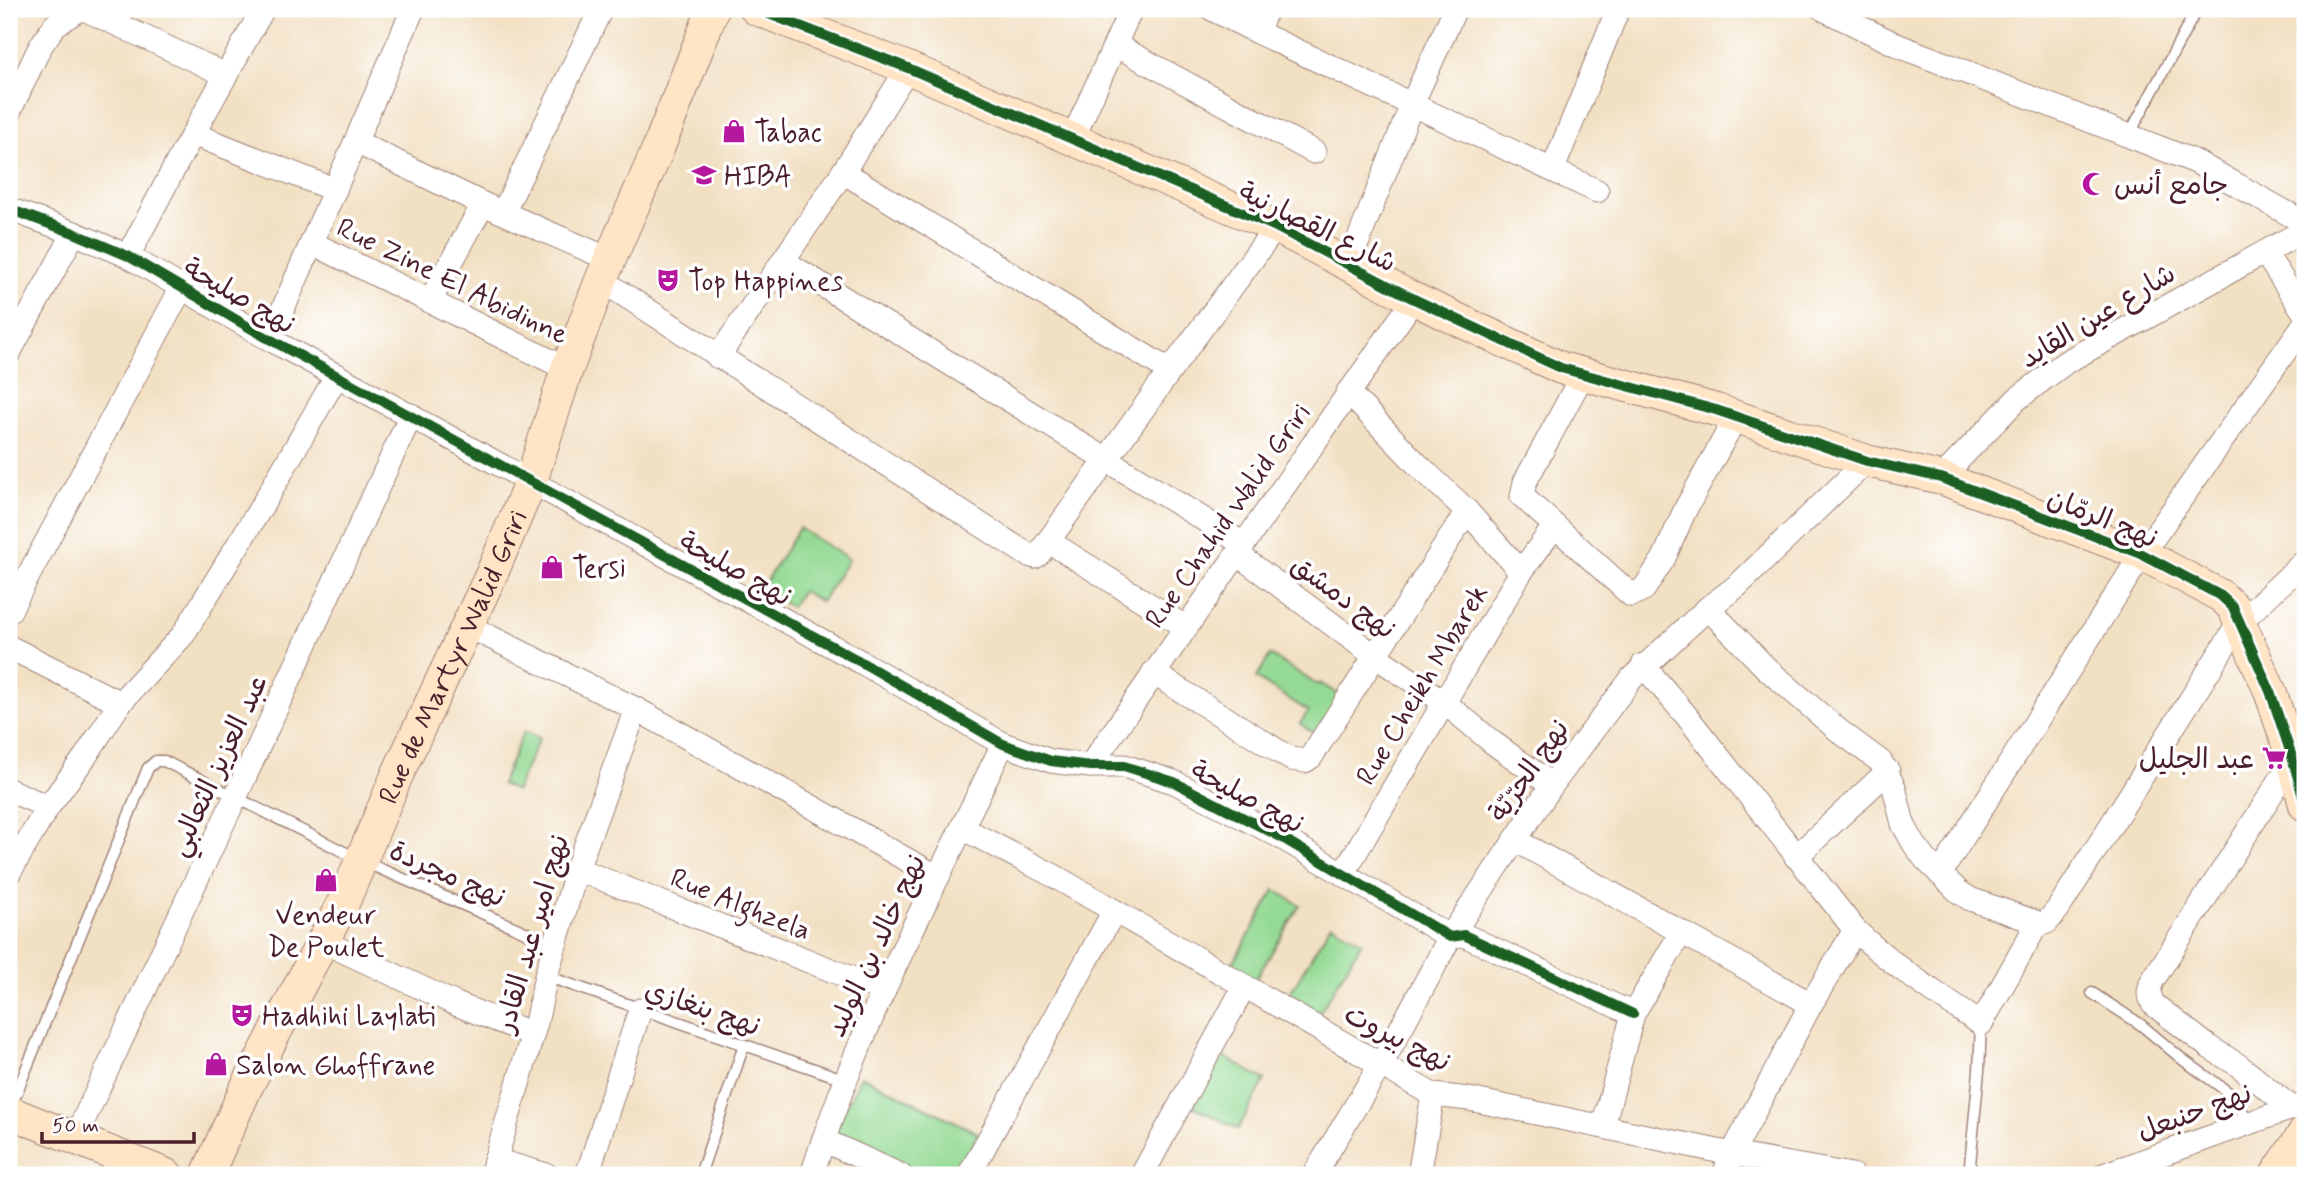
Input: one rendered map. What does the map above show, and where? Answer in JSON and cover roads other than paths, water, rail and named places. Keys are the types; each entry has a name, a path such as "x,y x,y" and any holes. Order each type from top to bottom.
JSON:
{"street":[{"path":"9,112 40,47 55,25 82,9 226,75"},
{"path":"128,256 263,9"},
{"path":"270,339 413,9"},
{"path":"430,301 493,207 601,9"},
{"name":"Rue de Martyr Walid Griri","path":"207,1175 246,1088 324,942 531,481 567,369 606,270 659,149 713,9"},
{"name":"شارع القصارنية","path":"756,9 908,68 1276,227 1414,299 1561,368 1736,417 1867,461"},
{"path":"1073,138 1131,9"},
{"path":"1212,9 1597,191"},
{"path":"1256,32 1267,9"},
{"path":"1349,264 1412,104 1455,9"},
{"path":"1553,169 1618,9"},
{"path":"1823,9 1899,46 2196,162 2305,223"},
{"path":"1115,45 1314,152"},
{"path":"718,357 843,172 908,68"},
{"path":"193,134 335,190"},
{"path":"356,142 493,207 606,270 718,357 1034,557 1039,554 1276,227"},
{"path":"843,172 1170,371"},
{"name":"نهج صليحة","path":"9,209 128,256 270,339 861,662 1003,744 1051,761 1124,766 1174,782 1279,836 1450,937 1464,935 1633,1014"},
{"name":"شارع عين القايد","path":"1941,478 2017,400 2066,362 2305,230"},
{"path":"9,353 74,233"},
{"name":"Rue Zine El Abidinne","path":"312,243 567,369"},
{"path":"2265,253 2305,314"},
{"name":"نهج دمشق","path":"783,261 1106,460 1240,549 1375,656 1444,702 1492,742 1552,785"},
{"path":"9,612 182,287"},
{"name":"Rue Chahid Walid Griri","path":"1090,765 1414,299"},
{"path":"1940,874 2142,554 2305,323"},
{"path":"1583,374 1522,490 1522,496 1631,595 1640,592 1650,581 1664,558 1685,510 1736,417"},
{"path":"9,873 48,807 86,757 120,703 183,635 266,499 337,375"},
{"path":"1348,392 1417,464 1467,511 1521,572"},
{"name":"عبد العزيز الثعالبي","path":"75,1139 411,415"},
{"name":"نهج الرمّان","path":"1867,461 1941,478 2142,554 2229,602 2270,691 2305,805"},
{"name":"نهج الحرّيّة","path":"1314,1175 1380,1065 1450,937 1552,785 1643,665 1707,608 1737,586 1867,461"},
{"path":"1153,673 1297,762 1305,761 1311,757 1467,511"},
{"name":"Rue Cheikh Mbarek","path":"1343,874 1521,572 1554,527"},
{"path":"1048,541 1185,627"},
{"path":"1707,608 1766,669 1838,730 1881,762 1888,771 1903,824 1914,844 1940,874 1970,899 2037,924 2047,922 2058,909 2239,622 2305,561"},
{"path":"468,626 636,709 938,877"},
{"path":"9,647 120,703"},
{"path":"1643,665 1855,930 1878,952 1910,976 1981,1024 2037,924"},
{"name":"نهج امير عبد القادر","path":"493,1168 577,869 636,709"},
{"name":"نهج خالد بن الوليد","path":"812,1175 846,1080 884,991 1003,744"},
{"path":"2276,1175 2301,1115 2238,1065 2171,1020 2153,1004 2149,993 2151,983 2293,760"},
{"path":"1796,857 1888,771"},
{"path":"9,790 48,807"},
{"name":"نهج بيروت","path":"962,828 1114,911 1433,1095 1469,1099 1603,1126 1728,1165 1852,1175"},
{"path":"1515,840 1811,1004"},
{"name":"Rue Alghzela","path":"577,869 884,991"},
{"path":"969,1175 1114,911"},
{"path":"1728,1165 1811,1004 1855,930"},
{"path":"1603,1126 1633,1014 1681,933"},
{"path":"324,942 456,1004 532,1034"},
{"path":"1142,1175 1244,987"},
{"path":"587,1175 640,1010"},
{"path":"1419,1175 1433,1095"},
{"path":"9,1111 167,1175"},
{"name":"نهج حنبعل","path":"2103,1175 2251,1123 2301,1115"},
{"path":"823,1140 900,1175"},
{"path":"493,1168 547,1175"}],"lane":[{"path":"2129,135 2197,9"},
{"name":"نهج مجردة","path":"9,1111 148,768 156,761 164,761 360,860 555,946"},
{"name":"نهج بنغازي","path":"547,976 846,1080"},
{"path":"2092,993 2140,1024 2228,1092 2251,1123"},
{"path":"1969,1175 1981,1024"},
{"path":"700,1175 744,1045"}],"place":[{"name":"Tabac","path":"734,131"},
{"name":"HIBA","path":"704,175"},
{"name":"جامع أنس","path":"2094,184"},
{"name":"Top Happines","path":"668,280"},
{"name":"Tersi","path":"552,567"},
{"name":"عبد الجليل","path":"2274,758"},
{"name":"Vendeur De Poulet","path":"326,880"},
{"name":"Hadhihi Laylati","path":"242,1015"},
{"name":"Salon Ghoffrane","path":"216,1064"}]}
